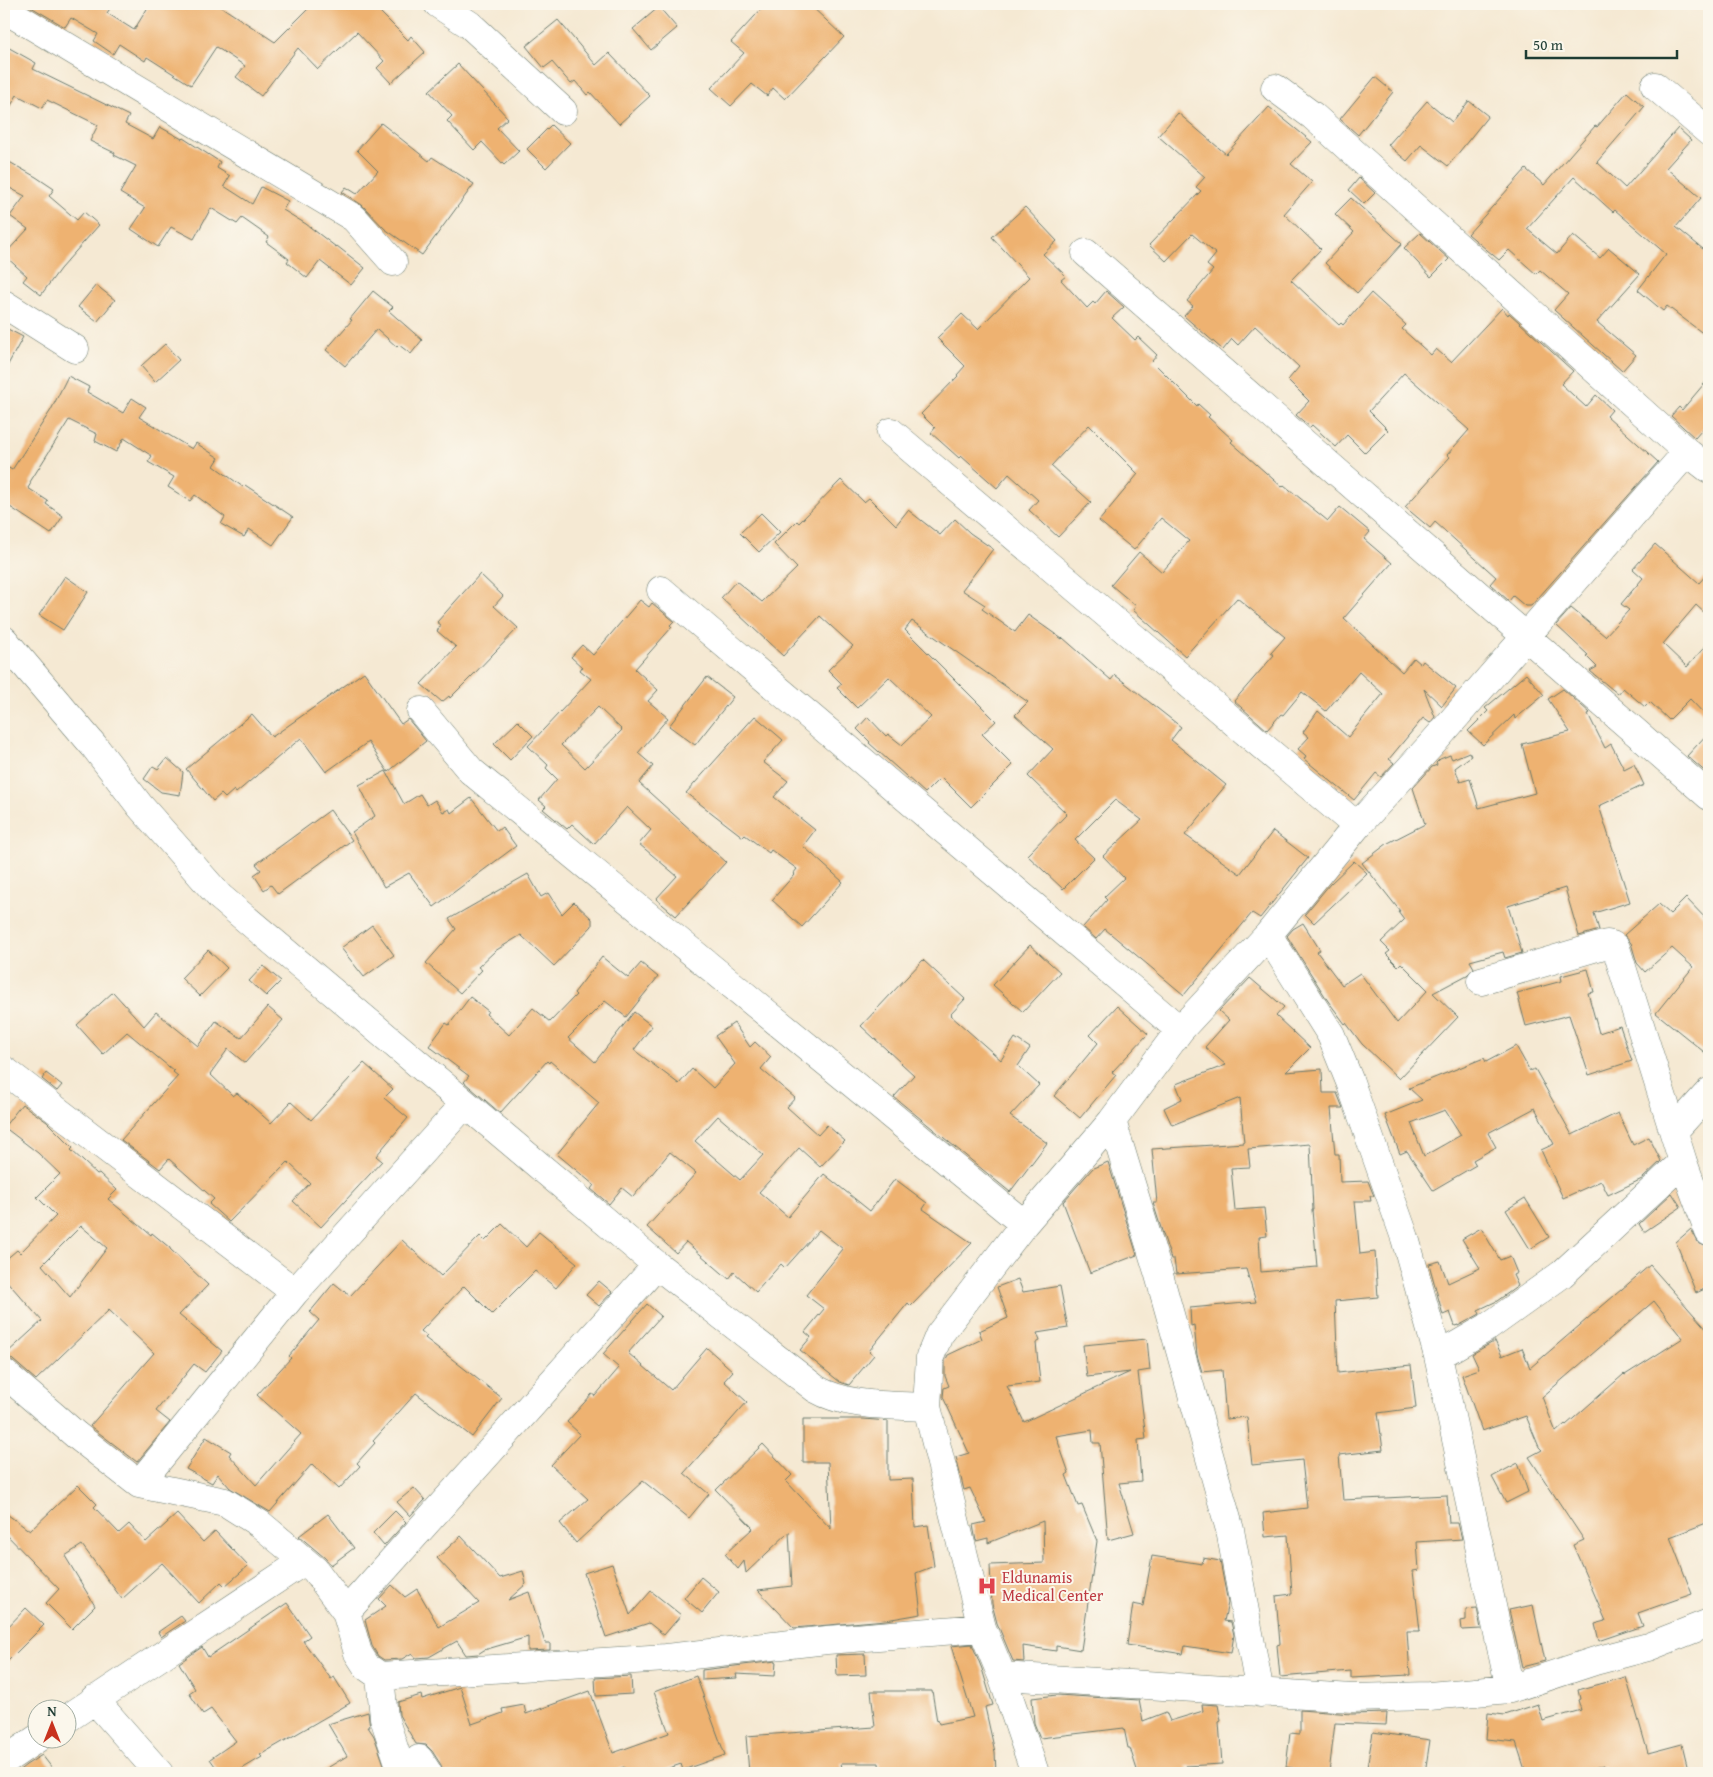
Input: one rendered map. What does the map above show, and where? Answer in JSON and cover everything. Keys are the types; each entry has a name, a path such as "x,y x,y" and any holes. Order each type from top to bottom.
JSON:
{"street":[{"path":"438,4 470,25 563,111"},
{"path":"4,9 354,218 393,262"},
{"path":"1654,86 1709,132"},
{"path":"1275,88 1313,116 1687,452 1709,469"},
{"path":"1086,254 1709,796"},
{"path":"4,304 75,349"},
{"path":"891,432 1357,826"},
{"path":"1035,1773 1002,1676 982,1628 927,1408 930,1357 939,1335 1024,1224 1112,1121 1180,1030 1268,934 1357,826 1432,744 1687,452"},
{"path":"661,590 1180,1030"},
{"path":"4,640 94,746 140,806 220,897 657,1264 816,1389 828,1396 843,1400 927,1408"},
{"path":"421,711 471,770 1024,1224"},
{"path":"1268,934 1331,1035 1347,1074 1405,1238 1438,1356 1510,1689"},
{"path":"1481,981 1607,944 1616,948 1683,1162 1709,1232"},
{"path":"4,1070 295,1292"},
{"path":"1674,1131 1709,1092"},
{"path":"139,1484 295,1292 465,1104"},
{"path":"1112,1121 1159,1275 1230,1530 1260,1693"},
{"path":"1438,1356 1488,1327 1562,1274 1683,1162"},
{"path":"346,1612 657,1264"},
{"path":"4,1373 76,1435 139,1484 225,1502 260,1524 315,1570 346,1612 358,1653 366,1667 380,1675 666,1658 828,1640 982,1628"},
{"path":"78,1711 304,1561"},
{"path":"1002,1676 1353,1698 1429,1696 1510,1689 1595,1661 1648,1647 1709,1623"},
{"path":"380,1675 384,1718 416,1766"},
{"path":"94,1699 159,1773"},
{"path":"4,1761 28,1745"}],"building":[{"path":"26,4 113,4 107,13 134,30 150,4 217,4 275,42 313,4 372,4 408,40 411,36 425,52 391,83 377,68 384,61 357,32 318,69 298,48 261,96 236,77 245,66 216,47 191,85 147,57 145,61 119,44 113,54 94,41 98,34 71,18 65,27"},
{"path":"766,4 809,4 844,37 785,99 773,88 767,96 752,84 731,106 711,88 744,53 731,42"},
{"path":"659,7 677,28 651,50 633,29"},
{"path":"558,20 596,65 609,53 650,96 619,124 590,92 587,95 575,81 571,84 552,62 544,68 526,46"},
{"path":"4,45 36,63 33,69 129,116 125,124 153,139 160,127 183,138 220,162 217,168 230,176 224,186 252,204 261,187 288,201 283,210 306,224 365,268 351,285 320,261 307,278 287,262 289,259 266,242 269,237 242,218 237,224 211,208 194,239 171,227 158,247 131,229 145,208 120,193 136,166 90,141 98,125 47,100 42,108 17,95 4,118"},
{"path":"458,64 508,118 497,128 519,151 504,165 482,142 474,150 447,121 452,116 429,91"},
{"path":"1375,77 1393,92 1358,135 1340,119"},
{"path":"1627,92 1644,107 1597,162 1625,188 1678,128 1691,140 1666,168 1701,198 1676,227 1709,254 1709,338 1667,306 1663,311 1638,290 1666,254 1615,210 1613,212 1574,177 1527,229 1557,254 1573,235 1600,258 1609,248 1640,274 1597,322 1636,355 1622,371 1554,310 1568,294 1540,270 1536,274 1509,250 1499,260 1468,234 1526,169 1544,185"},
{"path":"1427,101 1452,122 1469,101 1488,116 1448,166 1421,145 1407,161 1388,145"},
{"path":"1269,107 1312,142 1291,164 1312,182 1284,214 1321,249 1291,280 1339,325 1341,323 1343,325 1371,293 1406,325 1402,329 1431,355 1436,349 1451,362 1502,308 1573,371 1561,384 1586,407 1596,395 1612,410 1607,416 1658,462 1531,606 1525,606 1513,596 1509,601 1490,584 1496,577 1435,522 1430,528 1405,507 1450,457 1447,455 1469,430 1404,373 1369,411 1388,430 1365,453 1347,435 1336,447 1312,425 1310,427 1296,415 1309,401 1288,380 1299,367 1255,326 1238,345 1232,339 1223,350 1184,316 1193,306 1187,301 1213,270 1207,265 1216,254 1192,234 1166,261 1149,245 1201,191 1196,187 1205,177 1158,136 1178,113 1226,154"},
{"path":"381,123 429,161 432,157 474,184 422,255 385,229 362,205 342,192 346,187 357,194 378,171 357,150"},
{"path":"551,125 570,143 546,168 527,149"},
{"path":"4,159 54,189 49,196 77,220 84,212 99,225 60,269 41,295 23,281 27,276 4,255 28,229 10,216 25,196 4,185"},
{"path":"1359,178 1375,193 1364,204 1349,190"},
{"path":"1351,198 1402,244 1357,293 1325,263 1354,232 1335,214"},
{"path":"1025,207 1057,241 1043,254 1066,276 1061,280 1087,308 1093,302 1095,304 1106,291 1124,307 1112,318 1135,340 1138,337 1157,355 1152,361 1197,406 1198,404 1210,415 1208,417 1233,440 1231,442 1282,487 1284,485 1328,521 1340,507 1370,532 1364,539 1392,563 1344,618 1402,672 1414,658 1421,664 1423,661 1456,688 1442,706 1424,689 1435,717 1430,723 1423,718 1389,759 1394,763 1381,777 1376,773 1354,800 1304,759 1306,756 1298,749 1309,737 1303,732 1318,711 1348,737 1383,694 1359,672 1326,711 1302,692 1283,715 1281,714 1267,730 1234,701 1274,655 1271,653 1285,637 1237,598 1185,656 1133,610 1136,606 1111,585 1139,552 1162,572 1189,541 1161,518 1134,550 1099,521 1138,474 1089,425 1051,466 1091,502 1058,537 1029,510 1038,500 1009,474 997,488 961,456 959,458 931,433 935,428 921,414 958,376 965,366 937,338 962,314 978,329 1029,277 992,237"},
{"path":"1420,233 1449,259 1431,277 1404,248"},
{"path":"96,285 115,300 97,322 78,307"},
{"path":"373,291 393,307 389,311 422,340 411,354 399,345 397,347 377,329 345,366 326,350 352,320 350,319"},
{"path":"4,327 23,337 4,372"},
{"path":"165,344 179,360 155,382 141,366"},
{"path":"68,376 89,387 87,392 123,413 132,398 146,407 139,417 192,449 196,443 219,458 214,466 243,487 245,485 293,517 273,545 249,529 244,537 221,524 225,517 195,495 190,501 168,487 174,477 148,462 152,456 124,438 116,452 95,441 97,434 69,420 28,488 48,501 46,504 63,516 51,534 4,503 4,465 12,470 51,410"},
{"path":"1709,378 1709,422 1695,438 1671,416 1679,407 1682,410"},
{"path":"841,480 864,502 869,498 896,525 908,510 940,535 955,519 970,533 993,549 962,590 985,605 982,609 1015,632 1028,615 1063,638 1111,680 1115,675 1181,727 1171,740 1226,785 1185,835 1240,874 1273,831 1308,858 1260,918 1252,913 1184,995 1105,929 1096,939 1083,927 1107,900 1104,897 1124,878 1103,856 1142,820 1115,800 1075,840 1094,858 1063,889 1027,855 1067,814 1028,776 1053,749 1015,715 1028,702 912,621 905,630 996,721 982,734 1013,765 971,807 941,777 925,793 869,743 857,729 868,717 886,736 888,734 902,745 931,717 889,677 857,708 837,688 842,684 828,670 853,646 820,616 783,656 721,598 736,581 762,602 797,568 774,544 797,521 799,523"},
{"path":"761,513 780,532 759,552 740,533"},
{"path":"1655,544 1699,583 1709,572 1709,617 1696,605 1663,644 1687,667 1709,642 1709,719 1690,699 1669,720 1650,702 1645,707 1623,688 1618,694 1590,671 1597,667 1586,656 1588,655 1556,625 1571,608 1605,636 1629,610 1621,604 1643,578 1633,569"},
{"path":"480,574 503,596 494,606 518,628 450,698 449,696 442,702 421,684 456,647 437,631 441,625 437,622"},
{"path":"65,576 88,592 63,630 39,615"},
{"path":"640,600 649,607 652,603 674,621 670,625 672,627 635,669 658,690 648,701 668,718 638,753 653,766 639,783 726,862 676,916 656,899 677,876 639,844 651,830 627,807 594,844 572,824 567,829 543,809 546,806 539,800 557,779 546,768 548,765 528,746 591,679 580,670 582,667 571,657 582,645 593,655","holes":["598,707 622,730 585,768 561,745"]},
{"path":"364,672 401,724 408,719 426,741 388,772 368,742 326,772 301,738 236,793 234,790 225,798 221,794 213,801 186,769 252,714 272,737"},
{"path":"1526,674 1544,695 1515,719 1514,715 1483,745 1468,731 1488,711 1485,708"},
{"path":"707,677 733,697 695,745 669,726"},
{"path":"1563,689 1590,713 1588,714 1605,748 1611,744 1624,769 1634,764 1644,785 1599,806 1630,902 1594,913 1599,930 1579,936 1565,888 1508,906 1522,953 1505,958 1503,952 1470,961 1474,968 1467,975 1433,993 1458,1017 1399,1079 1362,1044 1345,1024 1328,1001 1287,936 1293,929 1303,923 1320,950 1317,952 1342,985 1360,973 1397,1023 1428,990 1401,963 1398,966 1386,954 1390,951 1381,942 1404,920 1398,912 1400,911 1362,863 1388,843 1425,824 1413,788 1432,767 1437,765 1436,763 1440,759 1450,755 1452,759 1469,752 1471,756 1455,768 1460,782 1470,779 1479,808 1535,793 1522,744 1570,732 1548,699"},
{"path":"755,716 783,740 763,762 788,781 774,797 815,830 803,846 843,882 802,927 772,900 797,869 771,850 769,853 745,835 743,837 686,793"},
{"path":"518,721 533,736 510,760 494,744"},
{"path":"1709,732 1709,775 1687,756"},
{"path":"167,758 183,772 180,795 161,792 144,779 153,766 158,769"},
{"path":"386,771 404,804 420,794 427,805 435,800 443,812 449,809 451,813 471,798 497,831 502,827 516,846 434,907 409,873 384,887 352,832 375,816 359,785"},
{"path":"330,810 352,840 278,894 271,885 264,890 254,875 261,870 256,864"},
{"path":"1354,861 1367,873 1314,923 1305,914 1330,884"},
{"path":"528,874 541,897 548,893 562,914 574,902 592,919 592,926 554,966 521,935 495,951 478,967 482,970 460,993 426,963 456,929 449,919"},
{"path":"1686,898 1709,922 1709,1056 1656,1013 1693,967 1672,948 1645,972 1637,963 1631,943 1624,935 1659,904 1670,914"},
{"path":"372,925 394,955 364,977 341,948"},
{"path":"1030,945 1060,972 1023,1012 993,985"},
{"path":"208,950 227,968 200,996 181,978"},
{"path":"602,957 628,978 641,963 658,977 626,1017 605,1001 568,1038 595,1062 634,1012 652,1026 634,1050 679,1084 692,1069 713,1088 735,1064 715,1036 734,1023 750,1047 755,1042 771,1057 761,1069 795,1098 787,1107 818,1135 827,1125 845,1141 820,1167 799,1148 759,1192 788,1217 824,1174 870,1211 895,1179 927,1203 923,1209 972,1243 911,1306 908,1303 869,1351 874,1355 849,1385 840,1382 800,1350 811,1337 805,1332 824,1309 806,1295 843,1249 819,1230 785,1268 781,1264 756,1292 734,1272 729,1279 686,1242 676,1253 647,1227 696,1173 670,1152 633,1197 622,1188 609,1204 591,1189 594,1185 557,1154 599,1103 550,1061 549,1063 547,1061 500,1113 464,1082 469,1076 429,1046 446,1023 449,1025 470,997 488,1011 486,1014 509,1035 533,1008 550,1022 576,995 574,993","holes":["718,1116 763,1155 740,1180 695,1141"]},
{"path":"923,960 965,999 950,1015 1001,1060 1015,1038 1030,1048 1018,1066 1039,1085 1010,1116 1047,1143 1010,1192 894,1097 914,1075 861,1026"},
{"path":"263,966 281,981 266,996 249,981"},
{"path":"1588,969 1594,992 1588,993 1599,1033 1620,1026 1632,1061 1589,1075 1569,1015 1526,1026 1517,993 1562,981 1561,976"},
{"path":"1250,978 1284,1007 1276,1016 1310,1048 1286,1072 1322,1069 1323,1093 1337,1093 1343,1108 1331,1108 1335,1154 1339,1154 1340,1182 1368,1181 1374,1196 1370,1196 1371,1201 1355,1201 1360,1254 1375,1252 1378,1297 1335,1301 1338,1373 1411,1365 1416,1408 1378,1413 1383,1450 1339,1455 1343,1500 1447,1495 1449,1523 1458,1523 1462,1539 1417,1542 1419,1570 1413,1571 1420,1631 1407,1631 1410,1675 1351,1678 1351,1671 1280,1677 1277,1645 1280,1644 1276,1596 1292,1594 1288,1535 1265,1537 1263,1513 1307,1508 1302,1460 1252,1465 1247,1417 1226,1419 1222,1370 1202,1372 1197,1355 1194,1325 1191,1326 1190,1308 1256,1302 1246,1269 1176,1274 1174,1259 1171,1259 1153,1203 1157,1203 1152,1149 1244,1143 1240,1098 1172,1125 1164,1108 1182,1099 1176,1084 1226,1065 1205,1047 1229,1020 1219,1011","holes":["1310,1144 1317,1267 1261,1272 1259,1237 1267,1236 1264,1208 1235,1210 1231,1168 1250,1167 1248,1149"]},
{"path":"113,992 144,1026 156,1012 198,1046 216,1021 241,1038 268,1007 283,1020 245,1063 228,1049 210,1074 233,1096 237,1093 271,1123 291,1102 311,1120 364,1063 393,1089 384,1098 408,1118 376,1156 382,1161 321,1227 293,1201 310,1183 288,1162 229,1222 209,1204 214,1199 169,1159 160,1169 121,1140 178,1076 127,1032 103,1054 77,1025"},
{"path":"1117,1006 1148,1034 1112,1072 1116,1075 1080,1118 1054,1096 1098,1043 1090,1035"},
{"path":"1516,1046 1530,1071 1535,1069 1572,1135 1618,1113 1633,1145 1649,1137 1661,1161 1642,1179 1608,1195 1601,1181 1563,1198 1541,1150 1554,1144 1535,1108 1488,1133 1496,1147 1473,1160 1476,1165 1433,1190 1407,1151 1400,1154 1385,1115 1422,1100 1409,1088 1484,1058 1486,1062","holes":["1445,1110 1461,1135 1424,1156 1411,1123"]},
{"path":"46,1073 62,1085 57,1091 42,1079"},
{"path":"22,1104 47,1122 73,1148 71,1150 117,1190 108,1199 151,1235 152,1233 170,1248 208,1285 179,1315 222,1351 205,1372 194,1364 156,1411 170,1422 137,1462 90,1426 154,1353 109,1310 36,1380 6,1354 42,1321 4,1278 4,1261 17,1250 20,1253 56,1216 37,1197 60,1174 38,1153 4,1127","holes":["81,1226 107,1248 70,1297 42,1265"]},
{"path":"1108,1162 1137,1255 1090,1273 1063,1202 1093,1168"},
{"path":"1672,1193 1681,1207 1644,1232 1639,1224"},
{"path":"1525,1198 1549,1237 1530,1249 1506,1210"},
{"path":"502,1224 526,1247 539,1232 577,1263 556,1288 535,1271 492,1314 464,1286 421,1331 427,1336 425,1338 502,1398 472,1437 416,1393 373,1441 375,1443 357,1463 360,1466 339,1489 312,1464 270,1512 230,1488 218,1474 212,1483 186,1469 206,1437 231,1452 229,1455 256,1485 301,1434 257,1395 291,1358 289,1356 319,1320 310,1312 334,1283 350,1296 402,1240 441,1276 480,1236 485,1241"},
{"path":"1481,1228 1500,1260 1510,1256 1517,1273 1513,1275 1518,1286 1497,1301 1478,1310 1480,1314 1455,1326 1450,1312 1443,1315 1429,1264 1440,1261 1448,1283 1480,1268 1462,1239"},
{"path":"1691,1229 1699,1244 1709,1247 1709,1287 1696,1293 1676,1242"},
{"path":"1650,1265 1709,1332 1709,1522 1670,1537 1692,1594 1638,1613 1643,1626 1599,1641 1595,1624 1606,1621 1573,1545 1584,1540 1529,1457 1542,1450 1526,1416 1482,1431 1462,1375 1479,1369 1472,1354 1495,1341 1502,1356 1522,1348 1530,1368","holes":["1654,1301 1683,1338 1624,1374 1556,1432 1542,1397"]},
{"path":"1018,1279 1023,1292 1060,1286 1068,1328 1037,1333 1040,1341 1036,1343 1040,1382 1007,1386 1024,1422 1130,1372 1087,1377 1083,1345 1147,1339 1150,1370 1138,1372 1146,1439 1138,1440 1141,1481 1119,1483 1134,1533 1108,1540 1100,1443 1093,1443 1092,1430 1056,1436 1069,1473 1066,1475 1078,1506 1082,1505 1097,1541 1081,1650 1056,1646 1056,1651 1023,1646 1024,1662 1013,1661 997,1623 992,1604 990,1565 1044,1563 1043,1521 988,1543 988,1538 976,1541 973,1525 986,1522 970,1488 964,1490 956,1457 969,1453 943,1397 944,1388 949,1386 945,1376 945,1361 948,1355 982,1339 979,1331 1008,1318 997,1287"},
{"path":"599,1281 612,1292 599,1306 586,1295"},
{"path":"647,1304 661,1316 628,1353 671,1390 707,1348 733,1371 724,1381 747,1402 684,1473 709,1494 689,1518 643,1481 576,1543 560,1523 588,1499 551,1465 580,1434 567,1422 592,1394 595,1396 619,1368 603,1354"},
{"path":"803,1419 888,1421 888,1480 913,1479 915,1527 928,1525 934,1566 916,1573 921,1614 886,1620 794,1628 758,1590 792,1586 789,1532 746,1573 744,1561 738,1569 725,1554 753,1528 716,1490 763,1444 792,1475 786,1481 831,1529 828,1462 803,1462"},
{"path":"1518,1463 1528,1492 1506,1503 1492,1477"},
{"path":"78,1485 97,1504 94,1507 119,1533 129,1524 146,1542 177,1514 203,1542 215,1531 248,1566 225,1586 221,1582 199,1603 162,1563 122,1599 82,1545 65,1556 95,1606 72,1629 46,1603 59,1589 4,1532 4,1512 30,1531"},
{"path":"414,1488 425,1500 410,1516 397,1502"},
{"path":"395,1511 406,1522 384,1546 373,1533"},
{"path":"328,1514 354,1548 331,1565 299,1536"},
{"path":"461,1536 500,1578 523,1571 526,1584 508,1600 529,1592 545,1643 550,1643 550,1650 528,1651 528,1637 484,1650 478,1654 466,1655 457,1641 429,1657 416,1658 412,1653 402,1659 384,1660 378,1656 372,1646 365,1620 386,1606 379,1599 392,1585 405,1597 417,1589 439,1627 479,1603 437,1558"},
{"path":"1152,1556 1202,1564 1203,1558 1220,1561 1228,1603 1224,1621 1231,1622 1234,1635 1231,1653 1185,1646 1183,1654 1127,1645 1133,1604 1143,1606"},
{"path":"612,1564 630,1615 651,1591 681,1615 664,1635 649,1623 606,1637 584,1573"},
{"path":"701,1577 719,1592 702,1613 684,1598"},
{"path":"287,1603 310,1636 303,1641 331,1679 334,1677 350,1703 260,1755 262,1757 235,1773 220,1773 210,1759 236,1741 211,1709 203,1714 189,1693 195,1689 179,1663 202,1647 208,1657"},
{"path":"1533,1605 1545,1661 1522,1667 1509,1610"},
{"path":"26,1608 44,1625 4,1665 4,1631"},
{"path":"1477,1608 1481,1629 1462,1630 1461,1621 1466,1620 1466,1609"},
{"path":"181,1616 185,1621 161,1637 158,1632"},
{"path":"972,1644 993,1705 985,1707 995,1752 996,1773 880,1773 879,1763 841,1763 843,1773 795,1773 795,1770 749,1773 746,1736 875,1727 871,1691 932,1691 939,1724 973,1717 951,1646"},
{"path":"865,1654 866,1675 837,1676 836,1655"},
{"path":"776,1661 775,1676 736,1674 737,1678 702,1680 702,1670"},
{"path":"631,1676 632,1694 596,1696 595,1678"},
{"path":"696,1676 725,1755 683,1770 681,1764 655,1773 626,1773 624,1767 608,1773 443,1773 441,1765 432,1751 426,1745 416,1744 399,1715 398,1702 421,1695 422,1699 460,1687 472,1724 503,1713 502,1709 524,1705 526,1714 590,1691 613,1753 669,1733 654,1692"},
{"path":"1626,1677 1648,1753 1682,1744 1689,1773 1605,1773 1604,1765 1577,1773 1526,1773 1516,1742 1486,1739 1488,1713 1505,1715 1538,1704 1543,1721 1581,1710 1578,1690"},
{"path":"1057,1695 1139,1700 1143,1721 1166,1712 1170,1721 1203,1711 1202,1704 1218,1705 1221,1721 1219,1722 1222,1764 1186,1766 1189,1773 1138,1773 1130,1748 1128,1748 1124,1728 1040,1738 1034,1723 1032,1698"},
{"path":"1300,1710 1352,1714 1387,1713 1386,1725 1335,1723 1329,1773 1292,1773 1293,1768 1286,1767 1290,1733 1300,1734"},
{"path":"368,1712 370,1727 368,1727 374,1736 387,1773 319,1773 347,1756 328,1724"},
{"path":"1373,1732 1430,1740 1425,1773 1366,1773"},
{"path":"42,1755 56,1773 16,1773 26,1765"}],"place":[{"name":"Eldunamis Medical Center","path":"987,1586"}]}
